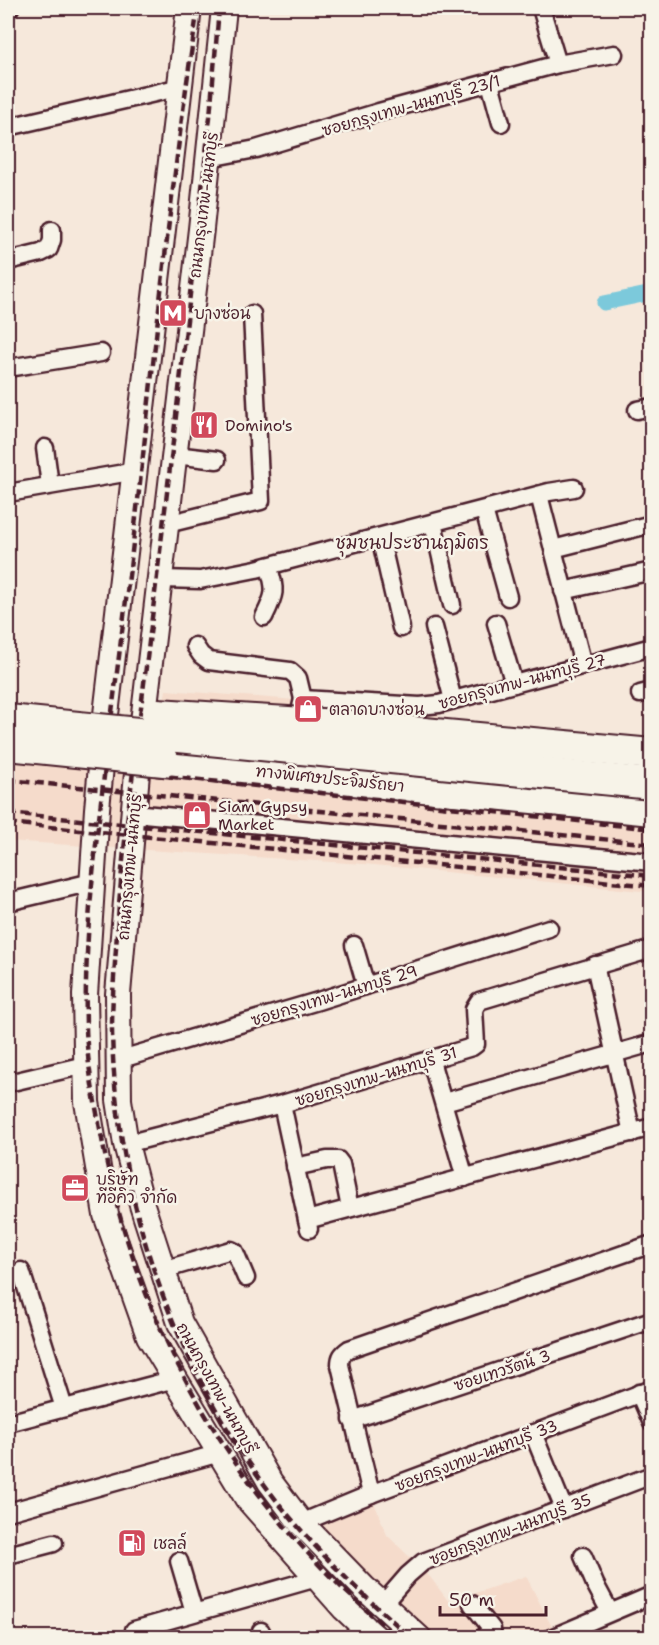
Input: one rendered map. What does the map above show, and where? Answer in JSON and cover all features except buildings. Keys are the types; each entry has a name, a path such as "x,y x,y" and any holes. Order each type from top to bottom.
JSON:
{"highway":[{"path":"8,702 338,725 651,754"},
{"name":"ทางพิเศษประจิมรัถยา","path":"8,720 651,786"},
{"name":"ทางพิเศษประจิมรัถยา","path":"8,745 651,810"}],"main road":[{"name":"ถนนกรุงเทพ-นนทบุรี","path":"189,8 105,723 85,995 87,1102 106,1215 149,1336 247,1498 344,1608 376,1638"},
{"name":"ถนนกรุงเทพ-นนทบุรี","path":"224,8 161,579 141,729 118,994 118,1100 126,1144 142,1205 180,1323 270,1482 301,1523 390,1620 419,1638"},
{"path":"149,360 185,365"},
{"path":"105,723 289,752 651,786"},
{"path":"132,1286 138,1277 152,1272 164,1273"}],"street":[{"path":"541,8 558,64"},
{"name":"ซอยกรุงเทพ-นนทบุรี 23/1","path":"209,158 256,149 379,112 558,64 614,54"},
{"path":"490,83 501,123"},
{"path":"8,127 181,87"},
{"path":"8,261 49,249 52,230"},
{"path":"167,524 261,501 252,314"},
{"path":"8,368 101,353"},
{"path":"45,448 50,485"},
{"path":"175,455 217,460"},
{"path":"8,493 136,471"},
{"path":"161,579 200,580 268,566 563,488 574,488"},
{"path":"539,495 583,665"},
{"path":"484,510 508,597"},
{"path":"433,523 452,605"},
{"path":"553,549 651,524"},
{"path":"380,537 401,628"},
{"path":"264,617 275,592 268,566"},
{"path":"563,591 651,571"},
{"path":"496,623 514,684"},
{"path":"434,627 453,700"},
{"path":"195,646 209,661 290,671 298,678 303,699 289,752"},
{"name":"ซอยกรุงเทพ-นนทบุรี 27","path":"303,699 420,706 453,700 651,647"},
{"path":"133,813 651,862"},
{"path":"8,902 92,882"},
{"name":"ซอยกรุงเทพ-นนทบุรี 29","path":"118,1060 366,986 549,928"},
{"path":"354,945 366,986"},
{"name":"ซอยกรุงเทพ-นนทบุรี 31","path":"126,1144 282,1104 431,1061 477,1044 474,1009 479,1000 651,949"},
{"path":"595,965 632,1133"},
{"path":"444,1102 651,1043"},
{"path":"431,1061 465,1178"},
{"path":"8,1083 85,1065"},
{"path":"282,1104 308,1225 350,1208 651,1127"},
{"path":"295,1167 338,1160 341,1164 350,1208"},
{"path":"371,1494 352,1420 340,1358 349,1350 651,1244"},
{"path":"164,1273 231,1250 235,1252 246,1278"},
{"path":"21,1271 64,1408"},
{"name":"ซอยเทวรัตน์ 3","path":"352,1420 651,1320"},
{"path":"8,1423 175,1380"},
{"path":"645,1391 651,1424"},
{"name":"ซอยกรุงเทพ-นนทบุรี 33","path":"301,1523 371,1494 645,1391"},
{"path":"533,1433 564,1509"},
{"path":"8,1512 220,1453"},
{"name":"ซอยกรุงเทพ-นนทบุรี 35","path":"390,1620 408,1575 423,1562 651,1475"},
{"path":"8,1555 54,1543"},
{"path":"583,1556 610,1612"},
{"path":"179,1561 194,1612"},
{"path":"134,1630 317,1578"},
{"path":"551,1638 651,1594"},
{"path":"472,1604 493,1630"}],"shaded area":[{"name":"ตลาดบางซ่อน","path":"166,690 440,711 437,727 163,707"},
{"path":"8,751 651,817 651,892 364,864 8,841"},
{"path":"373,1500 387,1535 430,1577 449,1602 526,1576 552,1627 529,1637 430,1637 313,1522"}],"waterway":[{"path":"604,303 652,293"}],"railway":[{"path":"198,8 170,215 93,870 86,996 90,1069 116,1202 135,1263 158,1323 186,1380 218,1436 254,1488 295,1538 339,1585 397,1638"},
{"path":"219,8 210,117 123,862 112,1006 116,1092 124,1153 137,1214 155,1273 177,1331 204,1388 235,1441 286,1512 337,1569 412,1638"},
{"path":"8,759 652,829"},
{"path":"8,780 652,844"},
{"path":"8,813 652,876"},
{"path":"8,823 652,886"}],"place":[{"name":"บางซ่อน","path":"173,313"},
{"name":"Domino's","path":"204,425"},
{"name":"ตลาดบางซ่อน","path":"308,709"},
{"name":"Siam Gypsy Market","path":"197,815"},
{"name":"บริษัท ทีอีคิว จำกัด","path":"75,1188"},
{"name":"เชลล์","path":"132,1543"}],"district":[{"name":"ชุมชนประชานฤมิตร","path":"412,543"}]}
